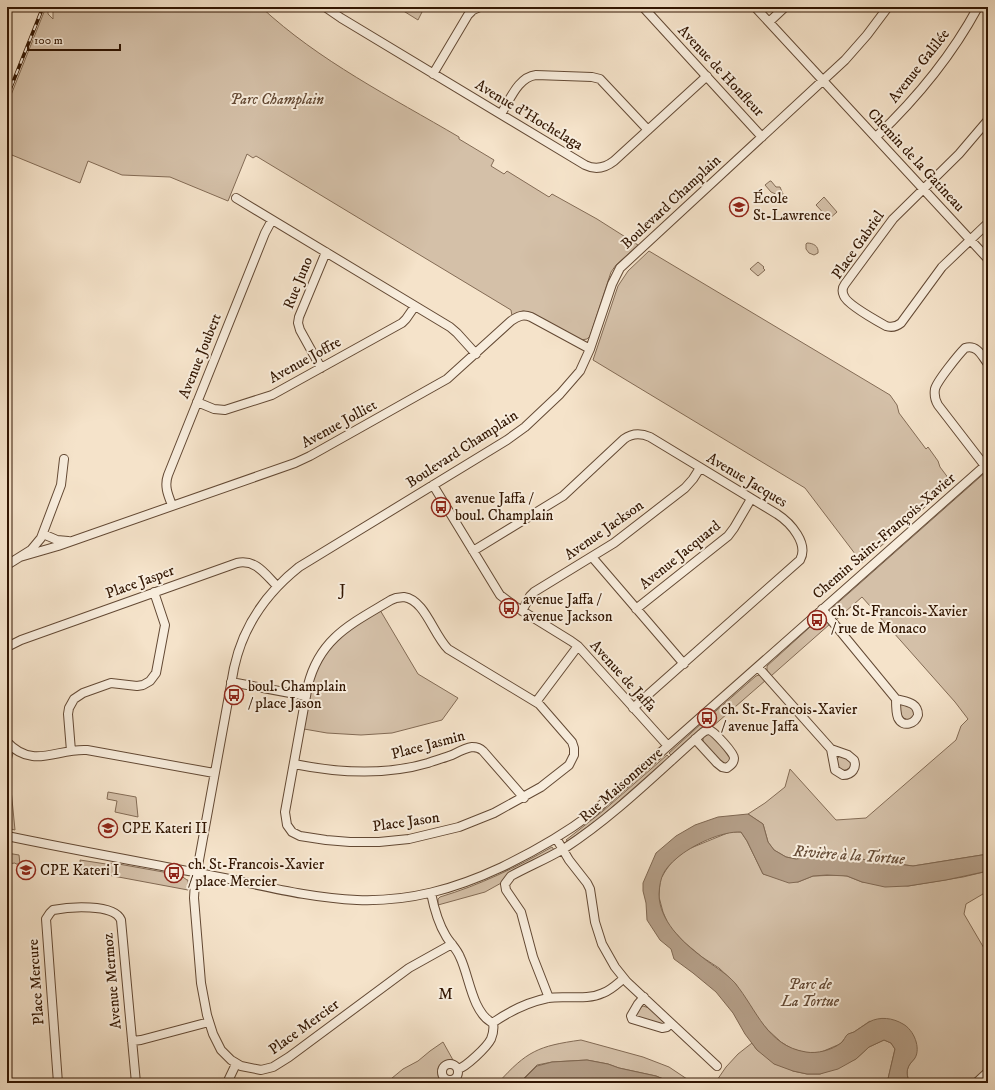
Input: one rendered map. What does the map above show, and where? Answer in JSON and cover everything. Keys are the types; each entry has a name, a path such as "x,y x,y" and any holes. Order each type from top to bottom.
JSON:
{"street":[{"name":"Avenue d'Hochelaga","path":"325,7 585,165 594,168 603,167 610,164 707,76"},
{"path":"433,74 468,15 473,10 480,7"},
{"name":"Avenue de Honfleur","path":"644,7 762,137"},
{"name":"Chemin de la Gatineau","path":"755,7 988,259"},
{"path":"769,22 785,7"},
{"name":"Boulevard Champlain","path":"196,873 237,652 255,614 277,586 304,563 507,440 571,382 584,364 612,284 620,268 823,81 860,43 888,7"},
{"name":"Avenue Galilée","path":"876,137 903,111 931,78 958,42 978,7"},
{"path":"501,114 521,82 528,77 536,75 592,77 602,81 648,130"},
{"path":"924,189 959,154 988,120"},
{"name":"Place Gabriel","path":"924,189 893,219 845,284 842,291 846,300 886,326 897,326 901,323 942,267 970,240"},
{"path":"236,198 452,329 476,354"},
{"name":"Avenue Joubert","path":"172,505 166,490 166,479 265,233 272,220"},
{"path":"970,240 988,223"},
{"name":"Rue Juno","path":"322,368 300,330 298,323 299,317 326,252"},
{"name":"Avenue Joffre","path":"197,402 218,410 228,410 276,393 402,322 406,319 415,306"},
{"name":"Avenue Jolliet","path":"20,557 40,552 306,458 442,382 476,354 512,320 522,315 531,317 590,349"},
{"path":"986,465 938,405 935,399 935,393 938,383 966,348 975,348 988,364"},
{"name":"Avenue Jacques","path":"473,551 563,496 624,439 631,435 642,434 647,436 781,516 801,542 803,552 801,558 633,708"},
{"path":"7,564 34,547 42,534 61,485 64,459"},
{"name":"Chemin Saint-François-Xavier","path":"7,836 298,892 347,899 387,900 431,893 451,888 524,857 556,838 595,810 986,465"},
{"name":"Avenue Jackson","path":"522,611 530,596 534,592 614,543 685,488 700,468"},
{"name":"Avenue de Jaffa","path":"433,485 500,595 506,601 578,646 668,746"},
{"name":"Avenue Jacquard","path":"636,609 728,536 751,499"},
{"name":"Avenue Jolliet","path":"42,534 60,541 73,540"},
{"path":"592,557 684,664"},
{"name":"Place Jasper","path":"7,647 20,640 242,562 254,564 277,586"},
{"path":"71,751 68,714 70,704 74,699 83,693 112,683 137,686 143,685 150,681 156,673 165,625 154,592"},
{"name":"Place Jason","path":"404,597 412,599 419,605 440,640 448,649 536,702 570,739 574,748 574,755 571,762 562,771 524,798 494,813 466,824 415,838 389,841 360,842 307,838 292,832 285,821 285,812 306,696 310,677 315,664 325,648 334,638 348,626 391,600 404,597"},
{"path":"822,609 896,699"},
{"path":"536,702 578,646"},
{"path":"758,666 831,748"},
{"path":"231,682 306,696"},
{"name":"Rue Maisonneuve","path":"549,998 533,957 523,917 517,905 507,893 505,884 510,876 563,849 601,822 704,731 712,731 733,754 733,763 727,768 719,766 695,739"},
{"path":"7,742 19,752 32,757 87,750 214,773"},
{"name":"Place Jasmin","path":"294,764 344,771 382,771 419,765 444,758 468,748 478,748 483,751 524,798"},
{"path":"556,838 587,883 595,922 602,944 611,962 623,979 717,1066"},
{"path":"196,873 194,898 201,982 209,1022 219,1046 236,1064 227,1083"},
{"path":"431,893 439,921 461,958 470,986 480,1009 487,1020 493,1023"},
{"name":"Avenue Mermoz","path":"82,907 113,912 120,917 136,1083"},
{"name":"Place Mercure","path":"58,1083 46,919 53,910 82,907"},
{"name":"Place Mercier","path":"236,1064 261,1070 279,1064 409,968 452,944"},
{"path":"493,1023 521,1007 549,998 589,997 598,995 611,989 623,979"},
{"path":"644,997 632,1013 632,1019 662,1028 667,1027 672,1023"},
{"path":"132,1041 209,1022"},
{"path":"458,1069 466,1066 489,1041 493,1030 493,1023"},
{"path":"976,1083 988,1072"}],"green space":[{"name":"Parc Champlain","path":"46,7 48,7 48,14 53,19 53,7 261,7 283,26 331,61 382,93 459,137 459,139 494,160 491,166 504,174 507,171 549,197 552,194 597,219 638,245 616,265 611,272 590,336 587,339 581,340 532,313 523,311 512,316 511,310 256,156 253,158 247,154 228,201 170,177 122,175 88,161 80,183 7,153 7,105"},
{"path":"397,7 403,7 413,11 420,9 423,10 418,20"},
{"path":"770,181 776,187 780,187 783,194 778,195 771,192 765,185"},
{"path":"824,197 837,212 829,219 816,205"},
{"path":"807,243 815,245 818,248 818,253 814,255 809,253 806,249"},
{"path":"649,251 890,395 897,405 899,413 926,449 928,447 952,483 862,563 805,488 593,360 618,286 628,271"},
{"path":"758,262 764,267 763,268 765,270 758,276 750,269"},
{"path":"988,470 988,854 913,866 838,856 818,856 796,859 786,857 774,850 768,842 763,824 748,814 785,787 790,769 836,820 866,818 956,740 961,726 968,719 955,702 862,597 836,620 831,610"},
{"path":"380,610 418,674 458,698 442,720 392,733 361,735 327,733 304,729 311,688 320,663 326,652 346,632"},
{"path":"820,618 830,624 771,676 767,671 767,666"},
{"path":"759,675 766,680 712,727 705,727 705,723 710,718 709,717"},
{"path":"900,704 911,707 914,716 911,719 908,720 903,718 900,712"},
{"path":"702,723 704,727 671,755 669,753"},
{"path":"708,734 711,735 729,755 731,759 727,764 721,762 703,742 703,737"},
{"path":"7,748 13,753 9,769 15,830 7,828"},
{"path":"667,755 669,757 602,816 568,841 566,840 603,811"},
{"path":"840,756 848,759 851,763 850,769 845,772 839,770 836,760"},
{"path":"108,792 136,797 138,817 115,812 117,801 107,799"},
{"path":"105,827 114,828 113,836 103,835"},
{"name":"Parc de La Tortue","path":"730,832 741,832 763,874 798,882 813,876 839,875 847,876 862,882 908,886 963,877 988,871 988,891 966,904 964,914 988,955 988,1067 971,1083 909,1083 907,1075 908,1069 915,1058 870,1021 849,1034 840,1044 819,1053 807,1053 792,1049 781,1042 757,1018 735,983 719,968 702,957 684,942 669,926 659,897 660,880 672,862 686,850"},
{"path":"552,847 554,850 508,873 503,882 485,892 438,905 438,899 440,897 498,875"},
{"path":"7,853 19,855 20,864 7,864"},
{"path":"80,860 106,864 113,863 180,875 188,880 188,890 81,870"},
{"path":"643,1006 649,1008 665,1024 664,1025 635,1016"},
{"path":"581,1040 643,1057 669,1067 693,1083 673,1083 656,1076 587,1060 552,1062 537,1065 519,1083 498,1083 517,1064 534,1052 554,1045"},
{"path":"884,1040 891,1043 895,1049 887,1083 715,1083 726,1067 738,1054 752,1043 757,1050 793,1071 807,1074 820,1074 856,1059 869,1047"},
{"path":"443,1042 453,1060 444,1062 438,1069 440,1077 447,1083 386,1083 403,1069 418,1061"}],"shaded area":[{"path":"748,814 763,824 768,842 774,850 786,857 796,859 818,856 838,856 913,866 988,854 988,871 908,886 885,887 862,882 847,876 827,875 813,876 798,882 789,883 763,874 741,832 733,832 716,836 683,853 666,869 660,882 660,904 667,921 673,930 694,951 723,972 735,983 772,1035 793,1048 806,1052 820,1052 842,1042 848,1034 873,1020 886,1018 895,1020 910,1030 917,1044 917,1054 907,1070 909,1083 887,1083 895,1049 891,1043 884,1040 869,1047 856,1059 838,1069 820,1074 807,1074 793,1071 774,1064 757,1050 745,1034 733,1013 716,992 674,959 671,949 660,940 647,920 643,883 656,853 676,836 695,825 718,817"},
{"path":"587,1060 656,1076 673,1083 520,1083 537,1066 552,1062"}],"railway":[{"path":"7,97 43,7"}],"place":[{"name":"École St-Lawrence","path":"739,207"},
{"name":"avenue Jaffa / boul. Champlain","path":"441,507"},
{"name":"avenue Jaffa / avenue Jackson","path":"509,608"},
{"name":"ch. St-Francois-Xavier / rue de Monaco","path":"817,620"},
{"name":"boul. Champlain / place Jason","path":"234,695"},
{"name":"ch. St-Francois-Xavier / avenue Jaffa","path":"707,718"},
{"name":"CPE Kateri II","path":"108,828"},
{"name":"CPE Kateri I","path":"26,870"},
{"name":"ch. St-Francois-Xavier / place Mercier","path":"174,873"}],"district":[{"name":"J","path":"343,590"},
{"name":"M","path":"446,994"}],"water label":[{"name":"Rivière à la Tortue","path":"849,855"}]}
